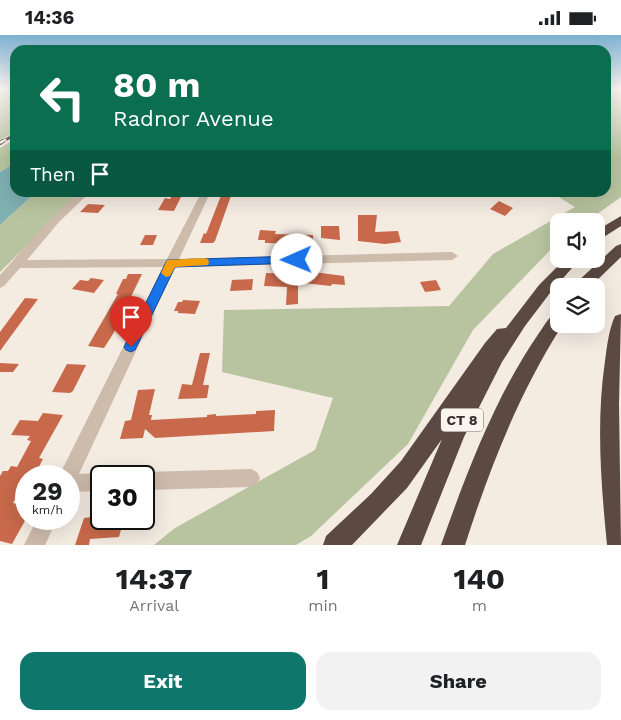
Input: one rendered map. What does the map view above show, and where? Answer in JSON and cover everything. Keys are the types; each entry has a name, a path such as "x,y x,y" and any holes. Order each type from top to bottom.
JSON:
{"highway":[{"path":"605,233 621,221"},
{"path":"590,278 621,249"},
{"name":"CT 8","path":"409,545 450,444 473,398 503,346 533,303 565,268"},
{"path":"335,545 401,479 489,349 533,303"},
{"path":"619,545 610,432 613,368 621,321"},
{"name":"CT 8","path":"453,545 482,466 503,417 535,353 550,330"},
{"path":"616,500 621,532"}],"street":[{"path":"0,283 55,220 80,197"},
{"path":"73,465 203,197"},
{"path":"16,264 171,263 452,256"},
{"path":"155,481 251,478"},
{"path":"34,545 42,530"}],"green space":[{"path":"0,112 10,112 10,135 0,140"},
{"path":"611,112 621,112 621,197 598,213 565,213 575,207 559,197 611,197"},
{"path":"10,142 10,166 0,172 0,148"},
{"path":"31,197 76,197 0,272 0,225"},
{"path":"550,221 550,250 473,330 408,444 311,536 296,545 154,545 175,528 315,450 333,398 222,372 224,310 449,306 493,254"}],"water":[{"path":"10,166 10,197 31,197 0,225 0,172"}],"building":[{"path":"171,197 181,197 174,211 158,210 165,198 170,199"},
{"path":"220,197 231,197 213,243 200,243 204,233 206,234"},
{"path":"499,201 513,208 505,216 490,209"},
{"path":"88,204 105,205 98,213 80,212"},
{"path":"358,215 377,215 375,232 398,231 401,242 385,244 358,241"},
{"path":"321,226 339,226 340,240 321,238"},
{"path":"260,230 276,231 275,234 313,235 313,244 265,243 265,240 258,240"},
{"path":"145,235 157,235 153,245 140,245"},
{"path":"306,271 344,276 345,285 332,284 331,286 303,283"},
{"path":"266,273 298,274 298,304 286,305 287,287 264,286"},
{"path":"128,274 142,274 113,334 104,348 88,346 118,294 116,294 123,279 126,279"},
{"path":"91,278 104,280 94,293 72,289 80,280 88,281"},
{"path":"253,279 252,290 230,291 232,280"},
{"path":"436,280 441,290 425,292 420,282"},
{"path":"25,298 38,299 0,351 0,332"},
{"path":"183,300 200,301 195,314 174,311 178,302"},
{"path":"200,353 210,353 203,385 209,385 207,398 178,399 182,384 192,385"},
{"path":"0,363 19,364 13,372 0,372"},
{"path":"67,364 86,365 73,391 70,393 52,392"},
{"path":"155,389 149,415 152,415 151,420 207,417 207,415 216,414 216,416 256,414 256,411 275,410 274,431 155,438 145,429 143,438 120,439 125,421 131,420 138,390"},
{"path":"43,413 63,415 39,458 43,459 40,465 18,465 31,441 27,440 30,436 11,435 20,420 38,421"},
{"path":"11,466 15,467 15,499 13,503 15,503 15,530 20,530 12,544 0,541 0,476 3,471 8,471"},
{"path":"90,517 90,530 121,530 119,537 90,539 89,545 75,545 84,518"}],"railway":[{"path":"3,141 10,138"}],"slow traffic":[{"path":"166,273 171,263 204,262"}],"route":[{"path":"131,347 171,263 297,260"}]}
